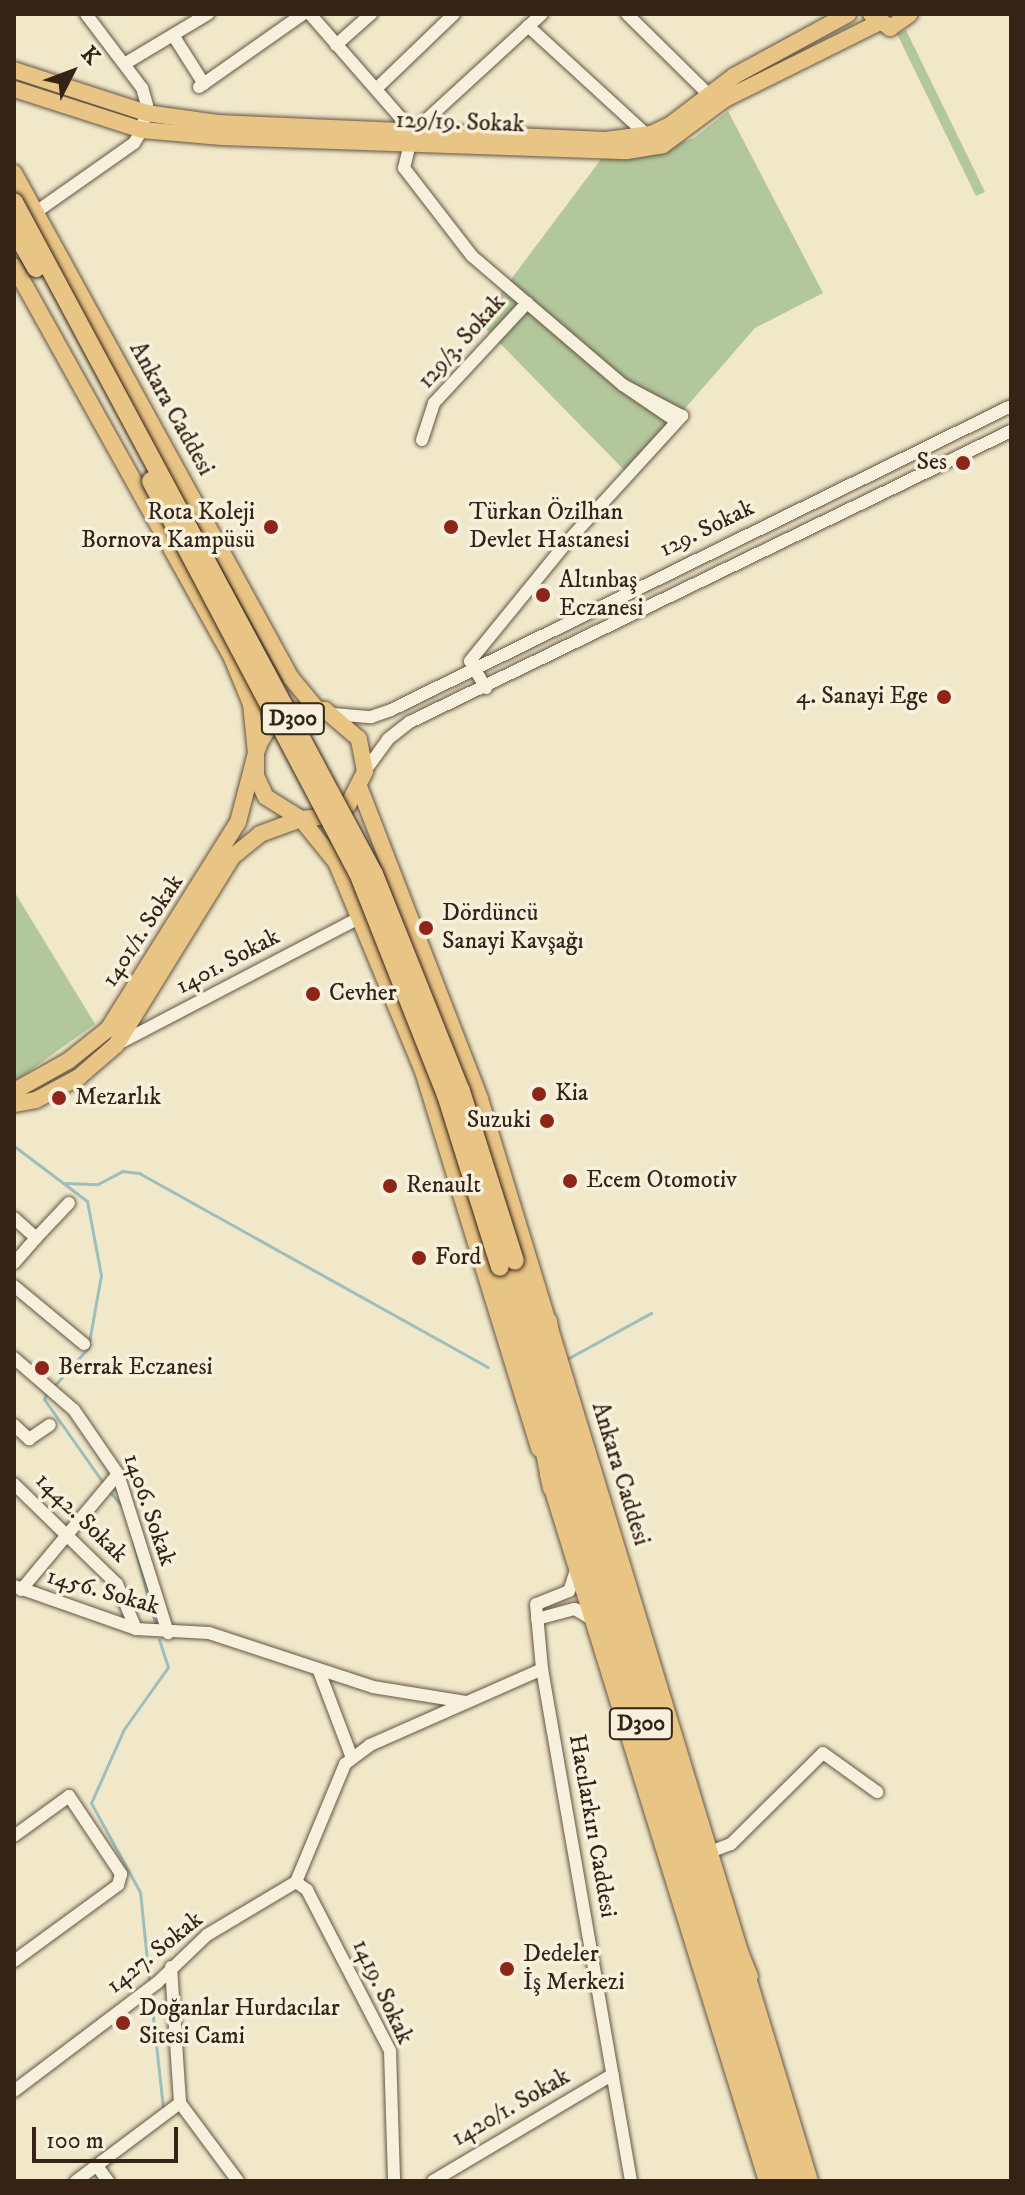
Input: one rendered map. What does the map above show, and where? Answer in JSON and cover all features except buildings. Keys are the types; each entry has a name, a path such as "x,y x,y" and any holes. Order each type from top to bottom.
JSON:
{"highway":[{"name":"Ankara Caddesi","path":"14,202 374,874 461,1091 507,1264 523,1340 780,2181"},
{"name":"Ankara Caddesi","path":"14,229 360,878 446,1095 563,1415 690,1833 809,2176"},
{"path":"548,1321 563,1415"},
{"path":"523,1340 552,1488"},
{"path":"690,1833 749,1976"},
{"path":"740,2090 780,2181"}],"main road":[{"name":"129/19. Sokak","path":"14,89 142,130 606,140 647,135 670,125 709,95 830,20 848,14"},
{"name":"129/19. Sokak","path":"14,70 146,113 252,126 590,152 653,148 754,83 874,19 897,27 910,14"},
{"name":"Ankara Caddesi","path":"14,173 291,678 315,707 333,714 359,739 365,771"},
{"path":"14,266 232,658 251,704 256,776 266,797 301,819 336,862 423,1071 597,1624 767,2181"},
{"path":"256,753 270,726 315,707"},
{"name":"1401/1. Sokak","path":"14,1091 68,1061 108,1029 238,822 256,753"},
{"path":"301,819 331,816 360,789 365,771"},
{"name":"Ankara Caddesi","path":"360,789 480,1099 809,2176"},
{"name":"1401/1. Sokak","path":"14,1104 36,1100 79,1077 116,1045 232,857 260,834 301,819"}],"street":[{"path":"126,63 208,14"},
{"path":"173,35 202,85 303,14"},
{"path":"310,14 376,89 410,138"},
{"path":"336,45 371,14"},
{"path":"376,89 454,14"},
{"path":"527,303 490,275 435,212 404,168 410,138 542,14"},
{"path":"627,14 709,95"},
{"path":"36,212 134,143 142,130 146,113 142,88 89,15"},
{"path":"528,26 647,135"},
{"name":"129/3. Sokak","path":"422,440 434,403 527,303 623,385 679,418 567,542 470,661 475,670"},
{"name":"129. Sokak","path":"333,714 371,717 475,670 1011,406"},
{"name":"129. Sokak","path":"365,771 398,730 1011,431"},
{"path":"475,670 486,688"},
{"name":"1401. Sokak","path":"116,1045 361,917"},
{"path":"14,1263 69,1203"},
{"path":"14,1218 36,1238"},
{"path":"14,1286 84,1344"},
{"name":"1406. Sokak","path":"14,1358 74,1410 118,1474 168,1633"},
{"path":"14,1425 29,1439 50,1425"},
{"path":"17,1588 118,1474"},
{"name":"1442. Sokak","path":"14,1484 117,1584 136,1629"},
{"name":"Hacılarkırı Caddesi","path":"575,1559 576,1580 569,1591 536,1604 537,1619 542,1669 631,2181"},
{"name":"1456. Sokak","path":"17,1588 136,1629 209,1633 373,1687 466,1702"},
{"path":"537,1619 575,1609 597,1624"},
{"path":"296,1882 316,1842 330,1792 352,1758 370,1745 542,1669"},
{"path":"319,1671 352,1758"},
{"path":"710,1852 731,1844 823,1753 877,1792"},
{"path":"14,1836 69,1796 121,1874 118,1885 14,1961"},
{"name":"1427. Sokak","path":"14,2091 207,1935 296,1882"},
{"name":"1419. Sokak","path":"296,1882 307,1890 390,2051 394,2181"},
{"path":"171,1967 180,2103 238,2181"},
{"name":"1420/1. Sokak","path":"433,2181 613,2074"},
{"path":"76,2181 180,2103"},
{"path":"97,2166 108,2181"}],"green space":[{"path":"906,30 985,192 976,196 897,34"},
{"path":"728,111 823,293 755,328 628,474 479,322 602,158 644,156 694,138"},
{"path":"14,891 95,1024 14,1082"}],"waterway":[{"path":"14,1146 87,1201 101,1275 88,1348 54,1386"},
{"path":"65,1183 98,1184 122,1171 139,1173 488,1367"},
{"path":"567,1359 651,1313"},
{"path":"47,1393 44,1399 104,1484"},
{"path":"110,1492 123,1507"},
{"path":"133,1541 156,1627"},
{"path":"149,1980 140,1892 91,1803 124,1729 168,1667 159,1639"},
{"path":"151,1999 163,2108"}],"place":[{"name":"Ses","path":"963,463"},
{"name":"Rota Koleji Bornova Kampüsü","path":"271,527"},
{"name":"Türkan Özilhan Devlet Hastanesi","path":"451,527"},
{"name":"Altınbaş Eczanesi","path":"543,595"},
{"name":"4. Sanayi Ege","path":"944,697"},
{"name":"Dördüncü Sanayi Kavşağı","path":"426,928"},
{"name":"Cevher","path":"313,994"},
{"name":"Kia","path":"539,1094"},
{"name":"Mezarlık","path":"59,1098"},
{"name":"Suzuki","path":"547,1121"},
{"name":"Ecem Otomotiv","path":"570,1181"},
{"name":"Renault","path":"390,1186"},
{"name":"Ford","path":"419,1258"},
{"name":"Berrak Eczanesi","path":"42,1368"},
{"name":"Dedeler İş Merkezi","path":"507,1969"},
{"name":"Doğanlar Hurdacılar Sitesi Cami","path":"123,2023"}]}
